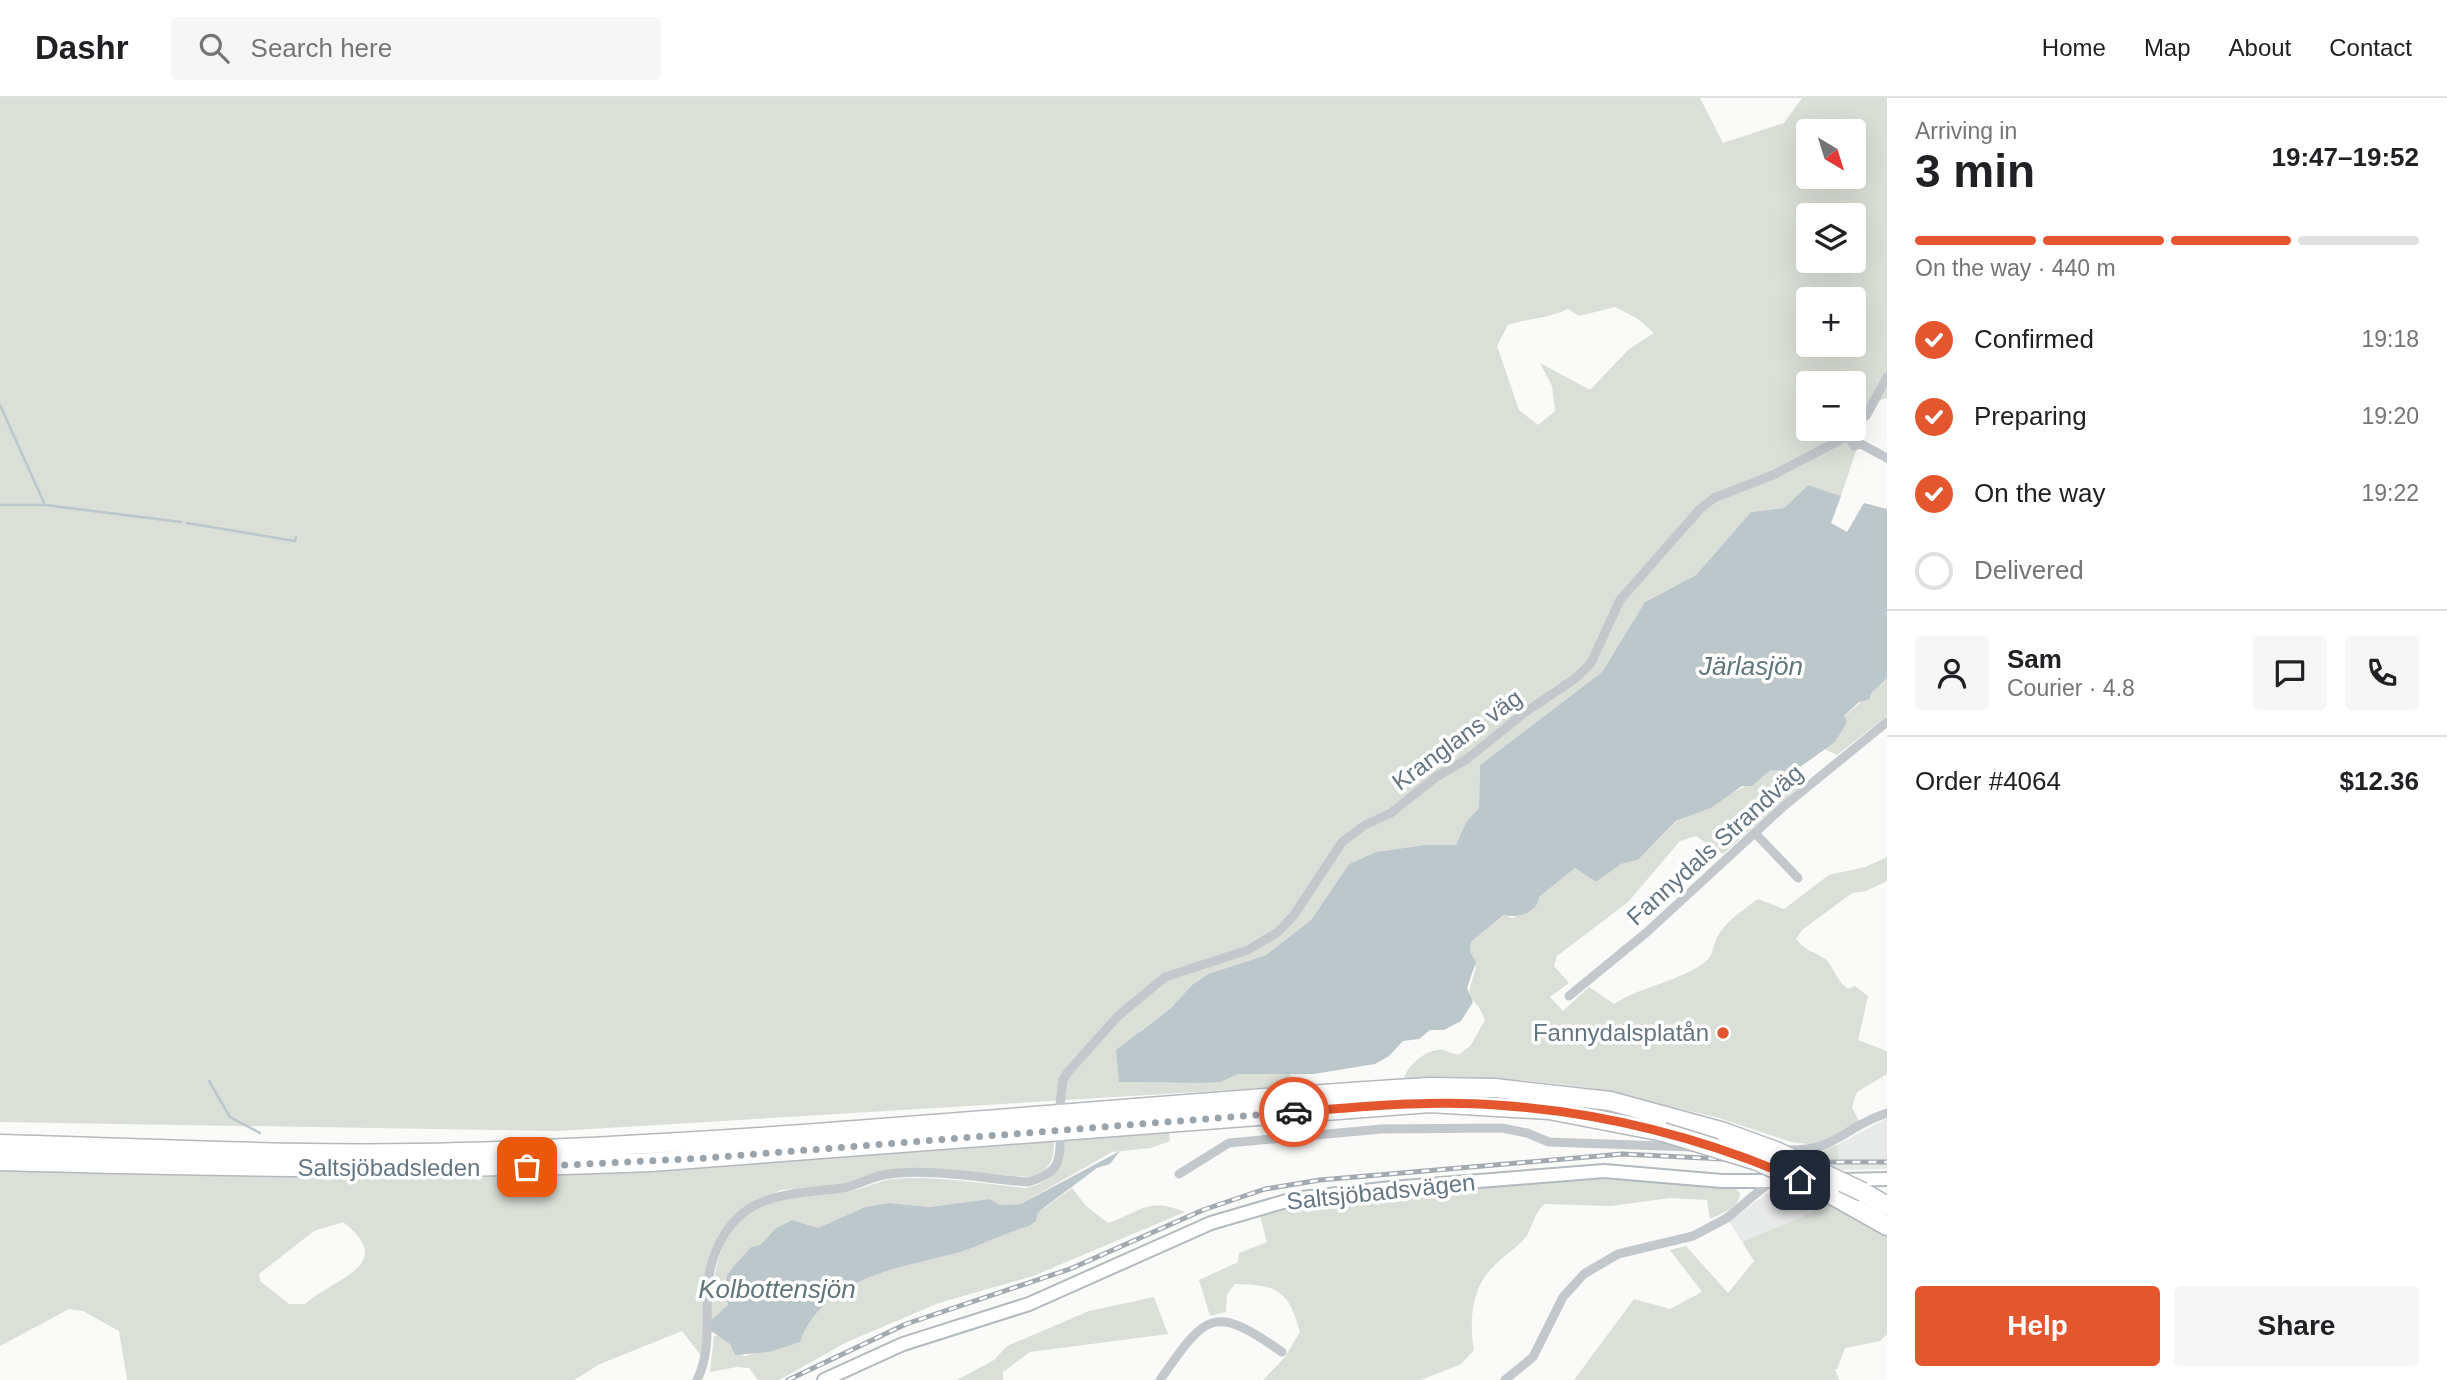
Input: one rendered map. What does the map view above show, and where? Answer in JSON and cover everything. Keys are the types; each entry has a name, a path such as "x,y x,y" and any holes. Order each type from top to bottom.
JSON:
{"highway":[{"name":"Saltsjöbadsleden","path":"0,1144 356,1153 555,1149 704,1141 1429,1087 1495,1088 1610,1101 1724,1132 1776,1151 1887,1206"},
{"name":"Saltsjöbadsleden","path":"0,1161 356,1169 551,1166 706,1158 1430,1104 1549,1110 1663,1132 1757,1161 1830,1194 1887,1226"}],"street":[{"path":"1866,415 1887,377"},
{"name":"Kranglans väg","path":"1060,1105 1063,1080 1068,1072 1143,993 1165,977 1248,950 1278,932 1294,915 1342,842 1365,825 1391,813 1436,777 1467,759 1524,713 1576,678 1591,663 1620,600 1707,503 1773,475 1848,436 1854,446 1861,444 1887,458"},
{"name":"Fannydals Strandväg","path":"1569,996 1647,932 1755,832 1887,722"},
{"path":"1755,832 1798,878"},
{"path":"1179,1174 1229,1143 1439,1127 1502,1128 1527,1133 1549,1142 1804,1150 1828,1145 1874,1117 1887,1113"},
{"path":"697,1380 707,1358 713,1260 733,1221 752,1207 782,1193 847,1187 884,1175 924,1174 1028,1182 1042,1178 1054,1169 1061,1157 1060,1139"},
{"name":"Saltsjöbadsvägen","path":"824,1380 903,1344 1029,1304 1211,1223 1282,1202 1391,1188 1604,1171 1745,1181 1887,1179"},
{"path":"1745,1181 1745,1204"},
{"path":"1505,1380 1533,1357 1563,1297 1584,1274 1618,1254 1693,1236 1745,1204 1770,1181"},
{"path":"1160,1380 1192,1336 1220,1320 1239,1323 1282,1352"}],"shaded area":[{"path":"0,98 1700,98 1723,143 1784,123 1802,98 1887,98 1887,398 1872,403 1866,421 1866,371 1796,371 1796,441 1859,441 1841,496 1808,485 1784,508 1751,512 1696,575 1645,602 1602,672 1480,765 1479,808 1466,822 1456,845 1424,845 1376,852 1349,864 1311,920 1266,955 1208,974 1192,985 1171,1008 1140,1031 1119,1082 1199,1083 1260,1064 1288,1070 1297,1086 557,1131 0,1122","holes":["1615,307 1638,319 1654,333 1629,349 1590,390 1540,363 1552,386 1555,411 1538,425 1519,410 1497,346 1508,325 1568,309 1579,316"]},
{"path":"1887,678 1887,716 1837,755 1824,749 1835,742 1846,722 1844,717"},
{"path":"1771,770 1793,772 1802,784 1723,854 1696,836 1680,841 1628,902 1557,956 1554,966 1569,983 1550,997 1563,1011 1589,987 1614,1004 1704,963 1725,926 1758,899 1784,909 1829,875 1865,867 1887,857 1887,881 1866,891 1852,893 1802,930 1796,939 1827,960 1848,989 1855,986 1868,996 1858,1040 1887,1051 1887,1074 1857,1092 1852,1107 1860,1123 1817,1145 1791,1142 1719,1118 1592,1088 1521,1080 1404,1078 1414,1062 1432,1051 1444,1050 1460,1054 1471,1045 1485,1020 1470,994 1476,968 1470,952 1471,942 1505,915 1512,918 1532,910 1539,897 1575,868 1596,882 1621,864 1638,860 1677,821 1711,808 1726,796 1762,778"},
{"path":"1887,1118 1887,1169 1842,1170 1816,1159 1838,1159 1837,1145"},
{"path":"1169,1131 1170,1141 1151,1148 1112,1152 1021,1204 1000,1205 990,1199 929,1207 889,1203 865,1207 818,1228 792,1220 776,1228 760,1245 751,1247 733,1267 727,1275 724,1290 728,1305 711,1320 714,1280 724,1244 745,1216 761,1205 790,1195 846,1192 893,1179 943,1179 1026,1188 1044,1181 1056,1171 1063,1157 1064,1138"},
{"path":"1054,1139 1050,1164 1042,1172 1028,1177 925,1170 848,1184 781,1190 750,1204 710,1259 702,1357 682,1331 600,1364 574,1380 127,1380 119,1331 83,1311 69,1309 0,1346 0,1168 378,1179 634,1171","holes":["343,1222 358,1237 365,1249 363,1260 356,1269 305,1304 289,1304 260,1281 259,1274 314,1231"]},
{"path":"1837,1145 1839,1159 1816,1159 1805,1154"},
{"path":"1623,1176 1733,1186 1740,1193 1737,1203 1710,1219 1707,1200 1670,1198 1611,1206 1545,1204 1536,1215 1526,1237 1493,1267 1480,1285 1473,1306 1474,1350 1461,1364 1421,1380 1263,1380 1285,1357 1300,1332 1291,1306 1279,1292 1271,1288 1235,1284 1227,1294 1226,1312 1210,1316 1199,1280 1238,1262 1239,1253 1267,1242 1259,1212 1295,1203 1428,1189"},
{"path":"1782,1183 1802,1192 1820,1209 1742,1242 1729,1221"},
{"path":"1072,1188 1086,1206 1108,1223 1152,1206 1172,1207 1185,1212 1033,1276 939,1303 847,1342 779,1380 758,1380 749,1368 737,1367 710,1372 714,1336 722,1336 744,1356 800,1342 811,1320 826,1303 844,1290 885,1272 963,1251 1029,1226 1036,1221 1038,1213"},
{"path":"1802,1192 1816,1195 1887,1235 1887,1334 1880,1341 1845,1348 1835,1369 1839,1380 1574,1380 1634,1299 1670,1309 1702,1292 1670,1250 1686,1246 1728,1293 1754,1261 1742,1242 1820,1209"},
{"path":"1154,1297 1168,1334 1030,1352 1003,1372 1003,1380 957,1380 994,1360 1007,1346 1089,1311"}],"water":[{"name":"Järlasjön","path":"1808,485 1841,496 1831,523 1847,532 1864,503 1887,509 1887,678 1870,694 1870,699 1859,702 1844,716 1847,722 1835,742 1793,772 1771,770 1752,786 1742,786 1711,808 1676,821 1638,860 1621,864 1596,882 1575,868 1539,897 1531,910 1521,915 1504,915 1471,942 1470,952 1476,962 1467,988 1473,1002 1461,1021 1444,1030 1430,1030 1419,1039 1403,1041 1389,1056 1375,1064 1314,1074 1238,1074 1220,1082 1119,1082 1116,1050 1171,1008 1192,985 1208,974 1266,955 1311,920 1349,864 1376,852 1424,845 1456,845 1466,822 1479,808 1480,765 1602,672 1645,602 1696,575 1751,512 1784,508"},
{"name":"Kolbottensjön","path":"1120,1151 1110,1164 1097,1168 1045,1207 1038,1213 1036,1221 1029,1226 963,1251 885,1272 844,1290 826,1303 811,1320 800,1342 769,1352 735,1355 730,1344 711,1331 711,1320 728,1305 724,1291 727,1275 751,1247 760,1245 776,1228 792,1220 818,1228 865,1207 889,1203 929,1207 990,1199 1000,1205 1021,1204"}],"waterway":[{"path":"0,405 45,505"},
{"path":"0,505 45,505 181,522"},
{"path":"187,523 295,541 296,537"},
{"path":"209,1081 230,1117 260,1133"}],"railway":[{"path":"788,1380 906,1324 1070,1269 1203,1210 1265,1189 1320,1180 1622,1154 1784,1162 1887,1162"}],"way so far":[{"path":"527,1167 651,1162 1294,1112"}],"place":[{"name":"Fannydalsplatån","path":"1723,1033"}],"route":[{"path":"1294,1112 1430,1104 1495,1105 1549,1110 1606,1118 1711,1145 1800,1180"}]}
